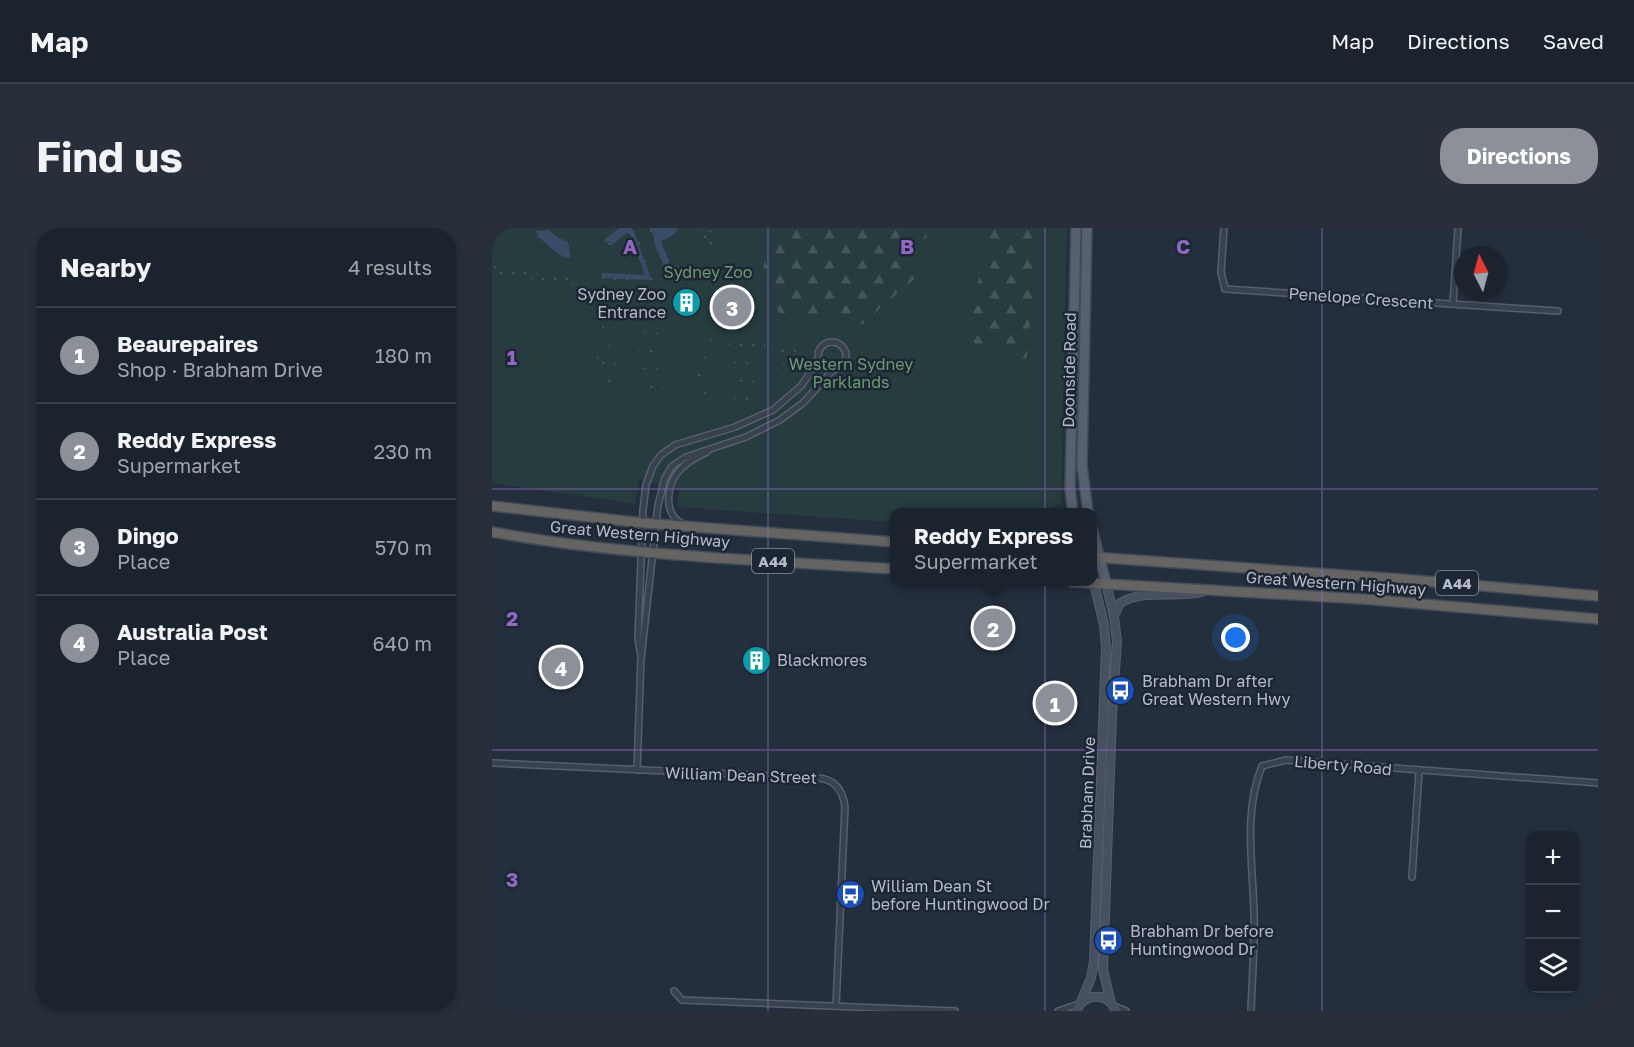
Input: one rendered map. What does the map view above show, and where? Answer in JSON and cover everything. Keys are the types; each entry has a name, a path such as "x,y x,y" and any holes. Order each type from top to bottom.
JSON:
{"highway":[{"name":"Great Western Highway","path":"492,506 643,524 890,542"},
{"name":"Great Western Highway","path":"492,532 549,542 641,551 890,569"},
{"name":"Great Western Highway","path":"1097,557 1598,596"},
{"name":"Great Western Highway","path":"1097,580 1106,583 1207,591 1363,599 1598,619"}],"main road":[{"name":"Doonside Road","path":"1072,508 1070,488 1076,228"},
{"name":"Doonside Road","path":"1087,228 1082,466 1087,508"},
{"path":"1097,560 1106,583"},
{"name":"Brabham Drive","path":"1106,583 1114,617 1116,641 1103,970 1114,1007"},
{"name":"Brabham Drive","path":"1079,1006 1091,978 1094,961 1106,648 1104,625 1095,586"},
{"path":"1114,617 1120,603 1137,596 1185,595 1207,591"},
{"path":"1079,1006 1096,996 1103,997 1114,1007"}],"street":[{"name":"Penelope Crescent","path":"1224,228 1221,272 1225,289 1558,311"},
{"path":"1453,304 1458,228"},
{"path":"637,770 641,658 659,497 665,478 672,466 686,457 761,431 791,412 833,370 843,365 846,357 844,350 838,344 830,343 823,345 818,353 819,360 826,369 833,370"},
{"path":"641,658 638,639 641,551 648,478 653,466 661,455 675,445 735,427 773,410 801,386 819,360"},
{"path":"688,526 675,520 671,513 669,496 672,483 677,473 690,461 724,444"},
{"name":"Liberty Road","path":"1251,1011 1254,912 1251,835 1255,783 1262,766 1286,760 1598,783"},
{"name":"William Dean Street","path":"492,763 829,780 839,788 844,799 845,813 836,1006"},
{"path":"1412,877 1419,771"},
{"path":"674,991 682,1000 955,1011"},
{"path":"1058,1011 1079,1006"},
{"path":"1114,1007 1126,1011"}],"green space":[{"name":"Western Sydney Parklands","path":"492,228 1067,228 1061,503 1052,508 890,508 890,522 677,507 679,490 639,479 635,504 492,483"},
{"path":"631,228 635,228 653,280 648,284 596,278 602,273 602,278 649,280 650,276"},
{"path":"647,228 650,228 654,236 654,243 666,271 702,276 700,265 705,262 706,279 665,273"},
{"path":"699,228 710,228 716,244 705,247"},
{"path":"773,228 927,228 923,272 864,324 779,313 761,276"},
{"path":"991,228 1039,228 1026,364 997,343 978,350 967,328"},
{"path":"713,258 718,274 714,282 733,287 735,283 736,287 728,289 711,282 712,272 709,260"},
{"path":"492,266 565,278 568,273 570,278 575,279 575,272 571,272 576,269 580,286 492,273"},
{"path":"742,286 746,287 750,318 745,318 749,317 744,290 732,297 721,297 719,300 720,294 731,293"},
{"path":"603,326 681,337 603,328 600,333"},
{"path":"701,338 801,349 784,356 784,352 701,341"},
{"path":"599,339 601,344 679,354 679,356 601,345 598,350"},
{"path":"597,356 598,361 676,371 676,373 598,363 595,368"},
{"path":"698,356 782,367 785,363 783,374 781,369 697,358"},
{"path":"595,374 596,378 674,389 674,391 596,380 593,385"},
{"path":"695,374 769,383 770,379 776,381 764,389 763,384 695,376"},
{"path":"694,391 745,398 746,393 753,396 737,403 737,399 693,393"}],"water":[{"path":"619,228 631,228 634,231 650,276 649,280 602,278 602,273 645,275 630,234 627,233 612,245 607,245 609,241 604,243 606,238"},
{"path":"650,228 678,228 674,235 661,241 671,266 701,269 703,276 666,271"},
{"path":"549,230 568,242 571,258 557,253 536,236 538,235 535,231"}],"place":[{"name":"Sydney Zoo Entrance","path":"687,303"},
{"name":"Dingo","path":"732,307"},
{"name":"Reddy Express","path":"993,628"},
{"name":"Blackmores","path":"756,660"},
{"name":"Australia Post","path":"561,667"},
{"name":"Brabham Dr after Great Western Hwy","path":"1121,690"},
{"name":"Beaurepaires","path":"1055,703"},
{"name":"William Dean St before Huntingwood Dr","path":"850,895"},
{"name":"Brabham Dr before Huntingwood Dr","path":"1109,940"}],"park label":[{"name":"Sydney Zoo","path":"708,272"}]}
